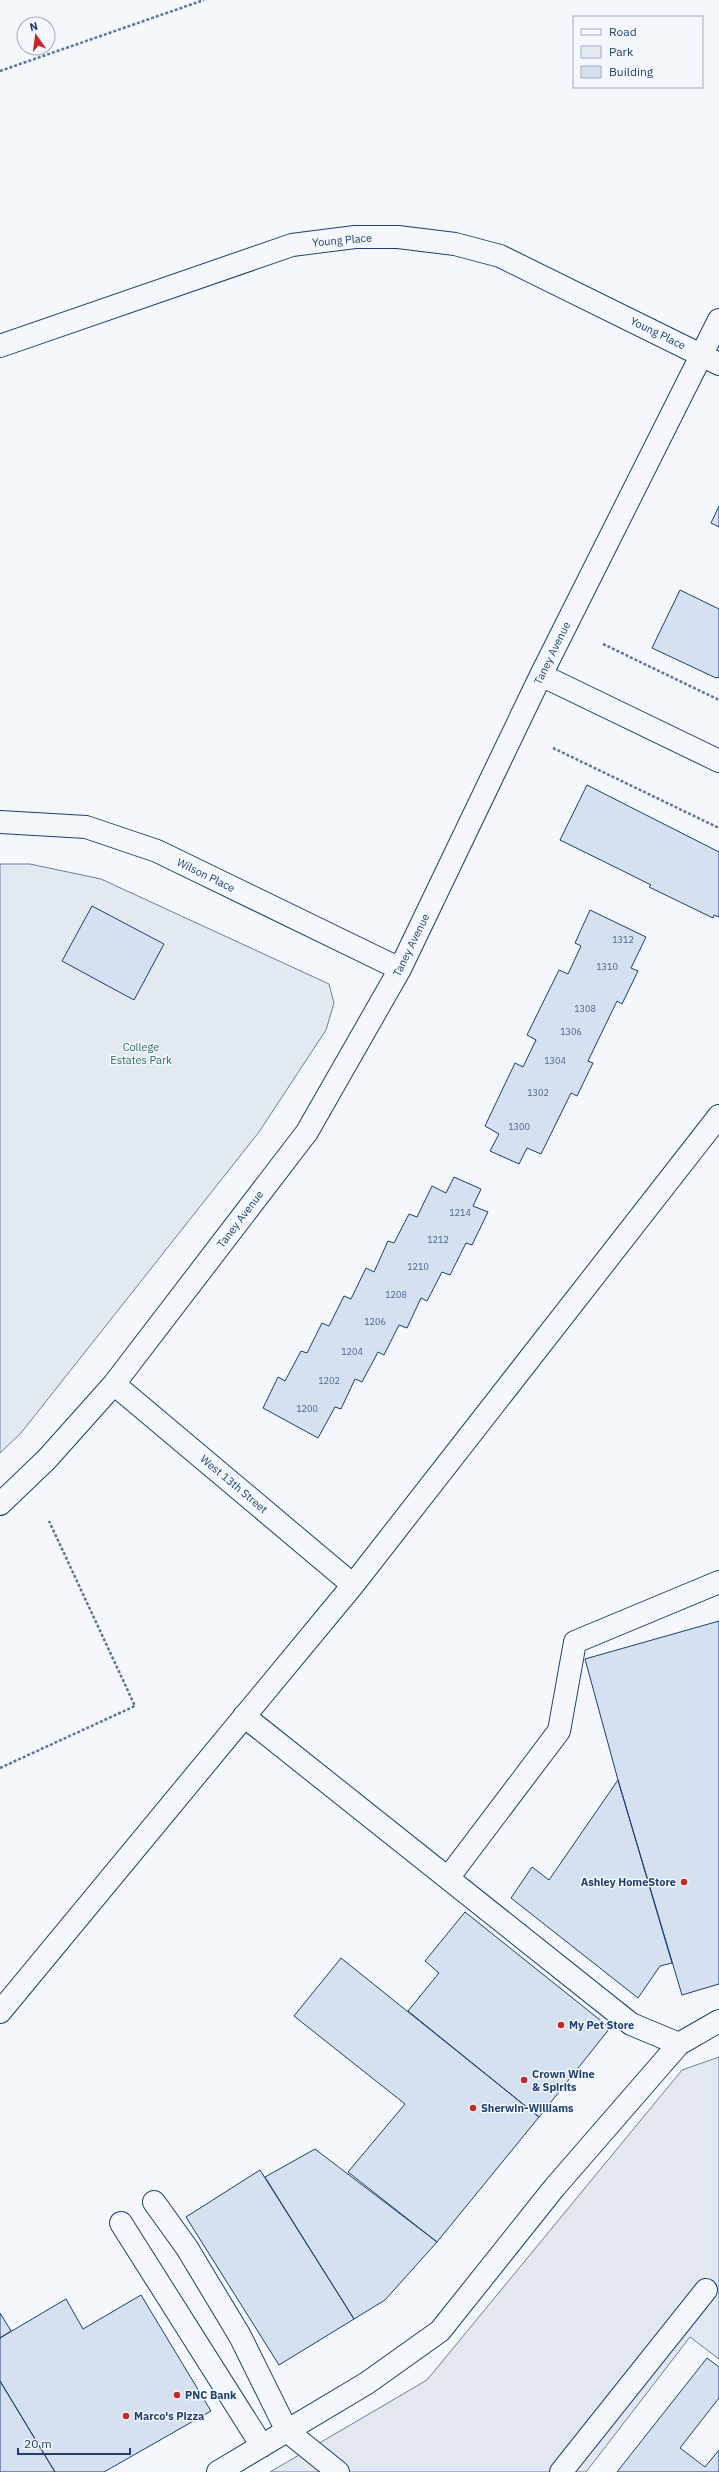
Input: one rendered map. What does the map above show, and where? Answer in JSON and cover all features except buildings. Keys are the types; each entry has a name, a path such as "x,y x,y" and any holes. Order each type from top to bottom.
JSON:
{"street":[{"name":"Young Place","path":"0,346 292,245 355,237 398,237 455,244 500,256 710,359"},
{"name":"Taney Avenue","path":"0,1504 46,1459 114,1384 307,1132 400,969 541,675 710,359 719,320"},
{"path":"541,675 719,761"},
{"name":"Wilson Place","path":"0,822 86,827 157,851 400,969"},
{"path":"0,2012 354,1585 719,1116"},
{"name":"West 13th Street","path":"114,1384 354,1585"},
{"path":"448,1878 558,1731 574,1642 719,1582"},
{"path":"244,1716 632,2024 679,2044"},
{"path":"218,2472 367,2383 440,2331 554,2188 679,2044 719,2021"},
{"path":"154,2202 187,2248 240,2336 287,2431 338,2472"},
{"path":"121,2222 262,2446"},
{"path":"561,2472 706,2290"}],"path":[{"path":"0,71 204,0"},
{"path":"603,644 719,700"},
{"path":"553,748 719,828"},
{"path":"0,1768 135,1706 49,1521"}],"green space":[{"name":"College Estates Park","path":"0,864 30,864 101,879 329,984 334,1003 326,1030 259,1132 21,1433 0,1453"}],"shaded area":[{"path":"719,2057 719,2359 690,2337 586,2472 270,2472 427,2380 682,2070"}],"place":[{"name":"Ashley HomeStore","path":"684,1882"},
{"name":"My Pet Store","path":"561,2025"},
{"name":"Crown Wine & Spirits","path":"524,2080"},
{"name":"Sherwin-Williams","path":"473,2108"},
{"name":"PNC Bank","path":"177,2395"},
{"name":"Marco's Pizza","path":"126,2416"}]}
